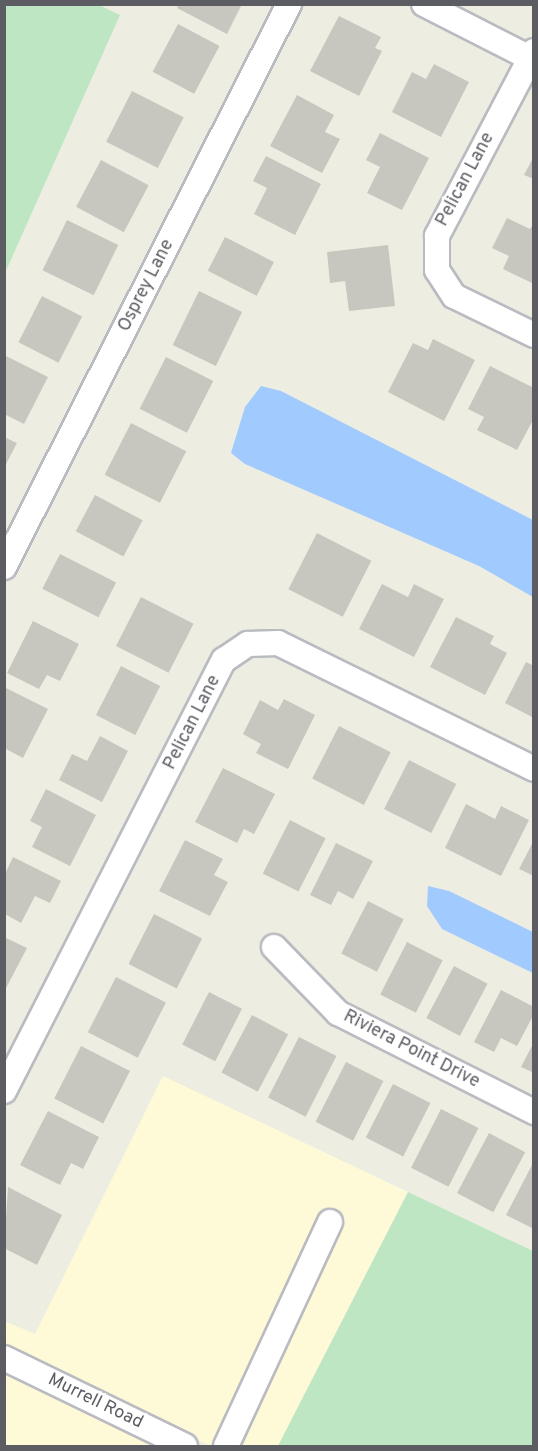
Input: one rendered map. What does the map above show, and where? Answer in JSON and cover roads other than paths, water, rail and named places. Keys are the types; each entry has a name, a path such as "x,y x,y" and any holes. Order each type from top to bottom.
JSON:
{"street":[{"name":"Osprey Lane","path":"4,567 289,4"},
{"path":"424,4 532,57"},
{"name":"Pelican Lane","path":"532,57 437,236 437,270 454,296 534,335"},
{"name":"Pelican Lane","path":"4,1092 224,660 248,644 278,643 534,769"},
{"name":"Riviera Point Drive","path":"274,947 338,1013 534,1112"},
{"path":"226,1446 330,1222"},
{"name":"Murrell Road","path":"4,1358 185,1446"}],"water":[{"path":"261,386 281,391 533,520 533,597 479,566 245,464 231,453 245,407"},
{"path":"428,886 449,891 533,932 533,973 442,929 427,906"}]}
